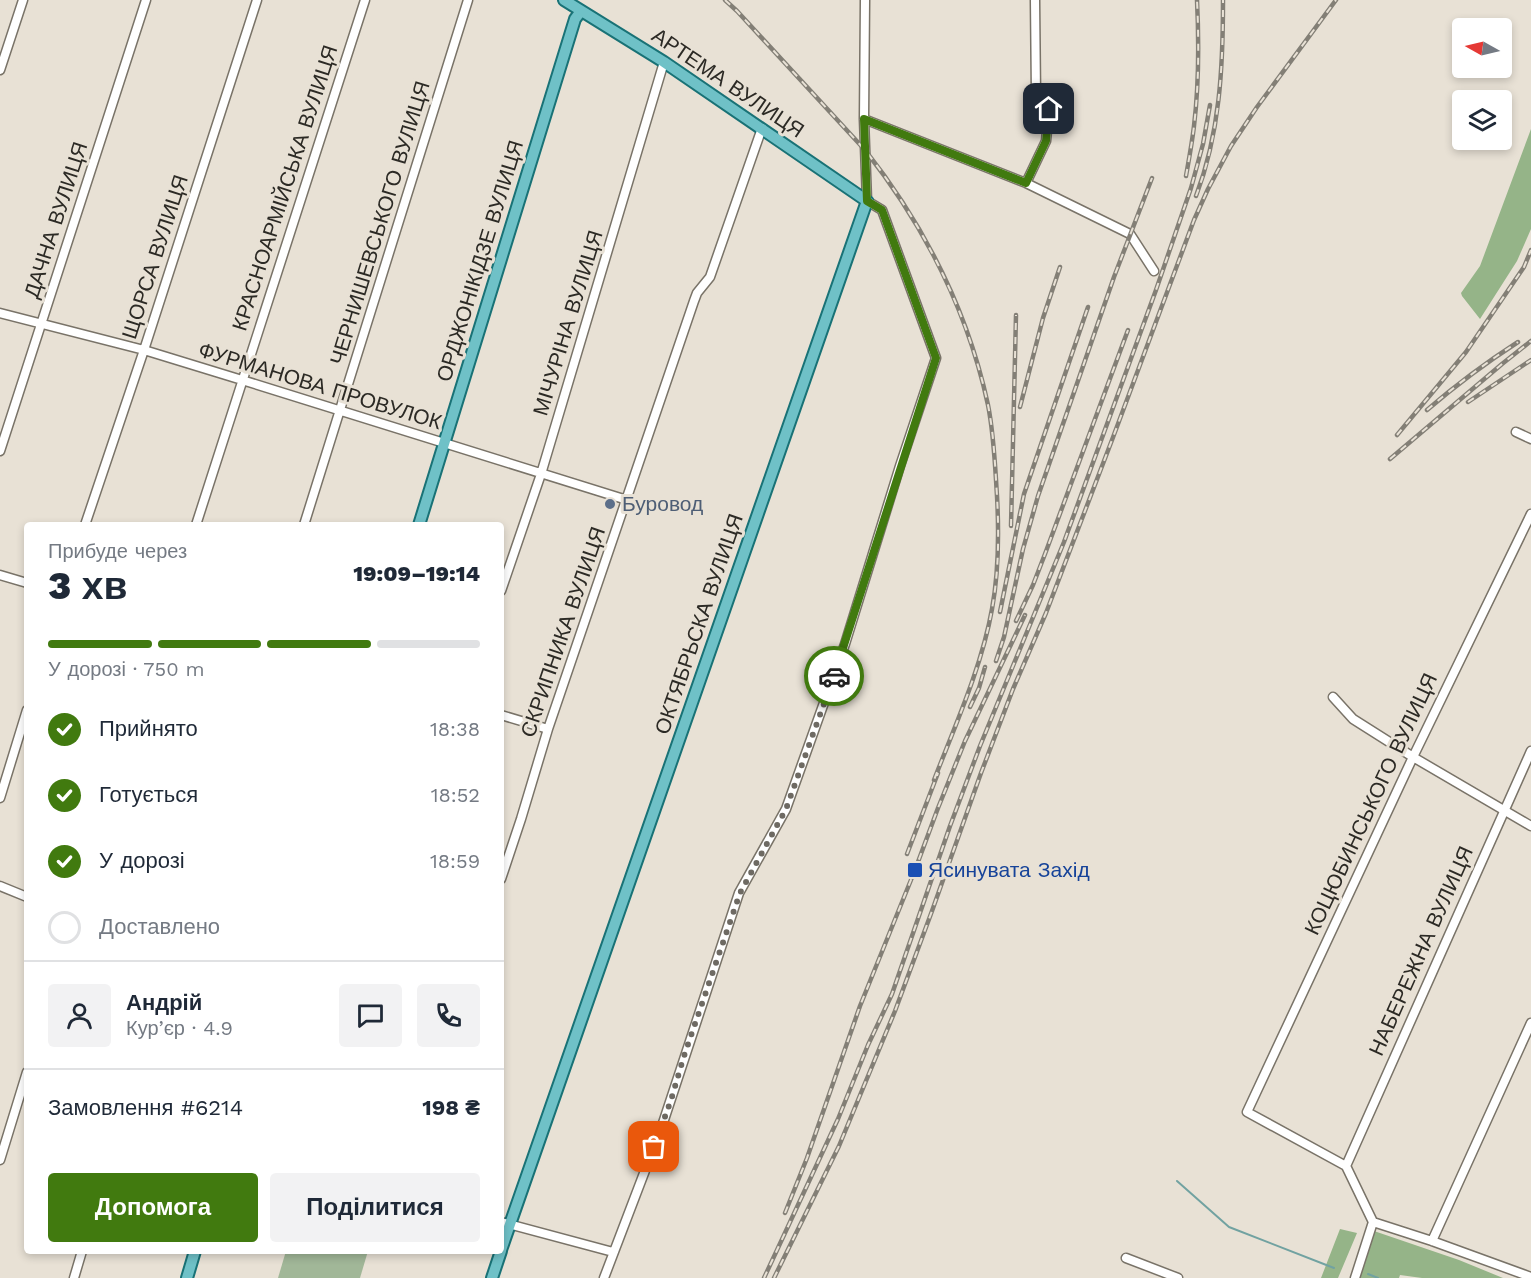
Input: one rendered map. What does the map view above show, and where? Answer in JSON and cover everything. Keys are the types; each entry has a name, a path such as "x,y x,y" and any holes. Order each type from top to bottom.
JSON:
{"main road":[{"name":"АРТЕМА ВУЛИЦЯ","path":"564,0 664,62 867,201"},
{"name":"ОРДЖОНІКІДЗЕ ВУЛИЦЯ","path":"420,522 575,20 581,11"},
{"name":"ОКТЯБРЬСКА ВУЛИЦЯ","path":"505,1223 646,836 867,201"},
{"path":"187,1278 194,1254"},
{"name":"ОКТЯБРЬСКА ВУЛИЦЯ","path":"492,1278 500,1254"}],"street":[{"path":"0,70 23,0"},
{"name":"ДАЧНА ВУЛИЦЯ","path":"0,451 146,0"},
{"name":"ЩОРСА ВУЛИЦЯ","path":"87,522 257,0"},
{"name":"КРАСНОАРМІЙСЬКА ВУЛИЦЯ","path":"197,522 365,0"},
{"name":"ЧЕРНИШЕВСЬКОГО ВУЛИЦЯ","path":"305,522 468,0"},
{"name":"ОКТЯБРЬСКА ВУЛИЦЯ","path":"865,0 864,119 867,201"},
{"path":"1026,183 1046,141 1049,109 1036,95 1035,0"},
{"name":"МІЧУРІНА ВУЛИЦЯ","path":"504,582 541,474 664,62"},
{"path":"864,119 1026,183 1130,234 1154,272"},
{"name":"СКРИПНИКА ВУЛИЦЯ","path":"504,870 548,729 694,301 697,293 710,277 762,128"},
{"path":"604,1278 662,1126 740,893 786,809 845,644 936,358 882,210 867,201"},
{"name":"ФУРМАНОВА ПРОВУЛОК","path":"0,313 144,350 627,500"},
{"path":"1516,432 1531,439"},
{"name":"КОЦЮБИНСЬКОГО ВУЛИЦЯ","path":"1346,1166 1248,1112 1413,757 1531,514"},
{"path":"0,575 24,582"},
{"path":"1333,697 1353,719 1531,826"},
{"path":"504,716 548,729"},
{"path":"0,798 24,720"},
{"name":"НАБЕРЕЖНА ВУЛИЦЯ","path":"1346,1166 1531,751"},
{"path":"0,886 24,896"},
{"path":"1432,1242 1531,1023"},
{"path":"0,1160 24,1082"},
{"path":"1346,1166 1373,1222 1354,1278"},
{"path":"1373,1222 1531,1277"},
{"path":"505,1223 613,1252"},
{"path":"74,1278 81,1254"},
{"path":"1126,1258 1178,1278"}],"green space":[{"path":"1531,129 1531,229 1517,261 1480,319 1461,293 1480,266"},
{"path":"1340,1229 1357,1233 1338,1278 1321,1278"},
{"path":"1374,1231 1459,1260 1503,1278 1422,1278 1400,1275 1399,1278 1357,1278"},
{"path":"285,1254 367,1254 360,1278 278,1278"}],"waterway":[{"path":"1177,1181 1229,1227 1334,1268"},
{"path":"1368,1274 1378,1278"}],"railway":[{"path":"725,0 865,150 906,208 925,239 956,303 979,370 988,405 994,450 998,524 996,581 982,652 934,780"},
{"path":"1186,176 1197,94 1197,0"},
{"path":"1196,196 1215,124 1221,75 1223,0"},
{"path":"774,1278 839,1146 895,1011 981,773 1013,689 1046,613 1194,220 1231,146 1336,0"},
{"path":"764,1278 838,1119 868,1045 892,994 980,746 1064,542 1191,188 1203,144 1210,105"},
{"path":"996,661 1004,637 1023,549 1038,496 1114,277 1152,178"},
{"path":"1397,435 1466,352 1524,267 1531,250"},
{"path":"1020,407 1043,318 1060,267"},
{"path":"1000,612 1024,494 1088,307"},
{"path":"1011,526 1016,315"},
{"path":"1016,621 1045,554 1128,330"},
{"path":"1390,459 1531,341"},
{"path":"1427,410 1472,374 1518,342"},
{"path":"1468,402 1531,360"},
{"path":"785,1213 807,1158 860,1006 938,808 965,741 1025,615"},
{"path":"970,707 985,667"},
{"path":"907,854 938,773"}],"way so far":[{"path":"654,1147 740,893 786,809 834,676"}],"place":[{"name":"Буровод","path":"610,504"},
{"name":"Ясинувата Захід","path":"915,870"}],"route":[{"path":"834,676 936,358 882,210 867,201 864,119 1026,183 1046,141 1049,109"}]}
